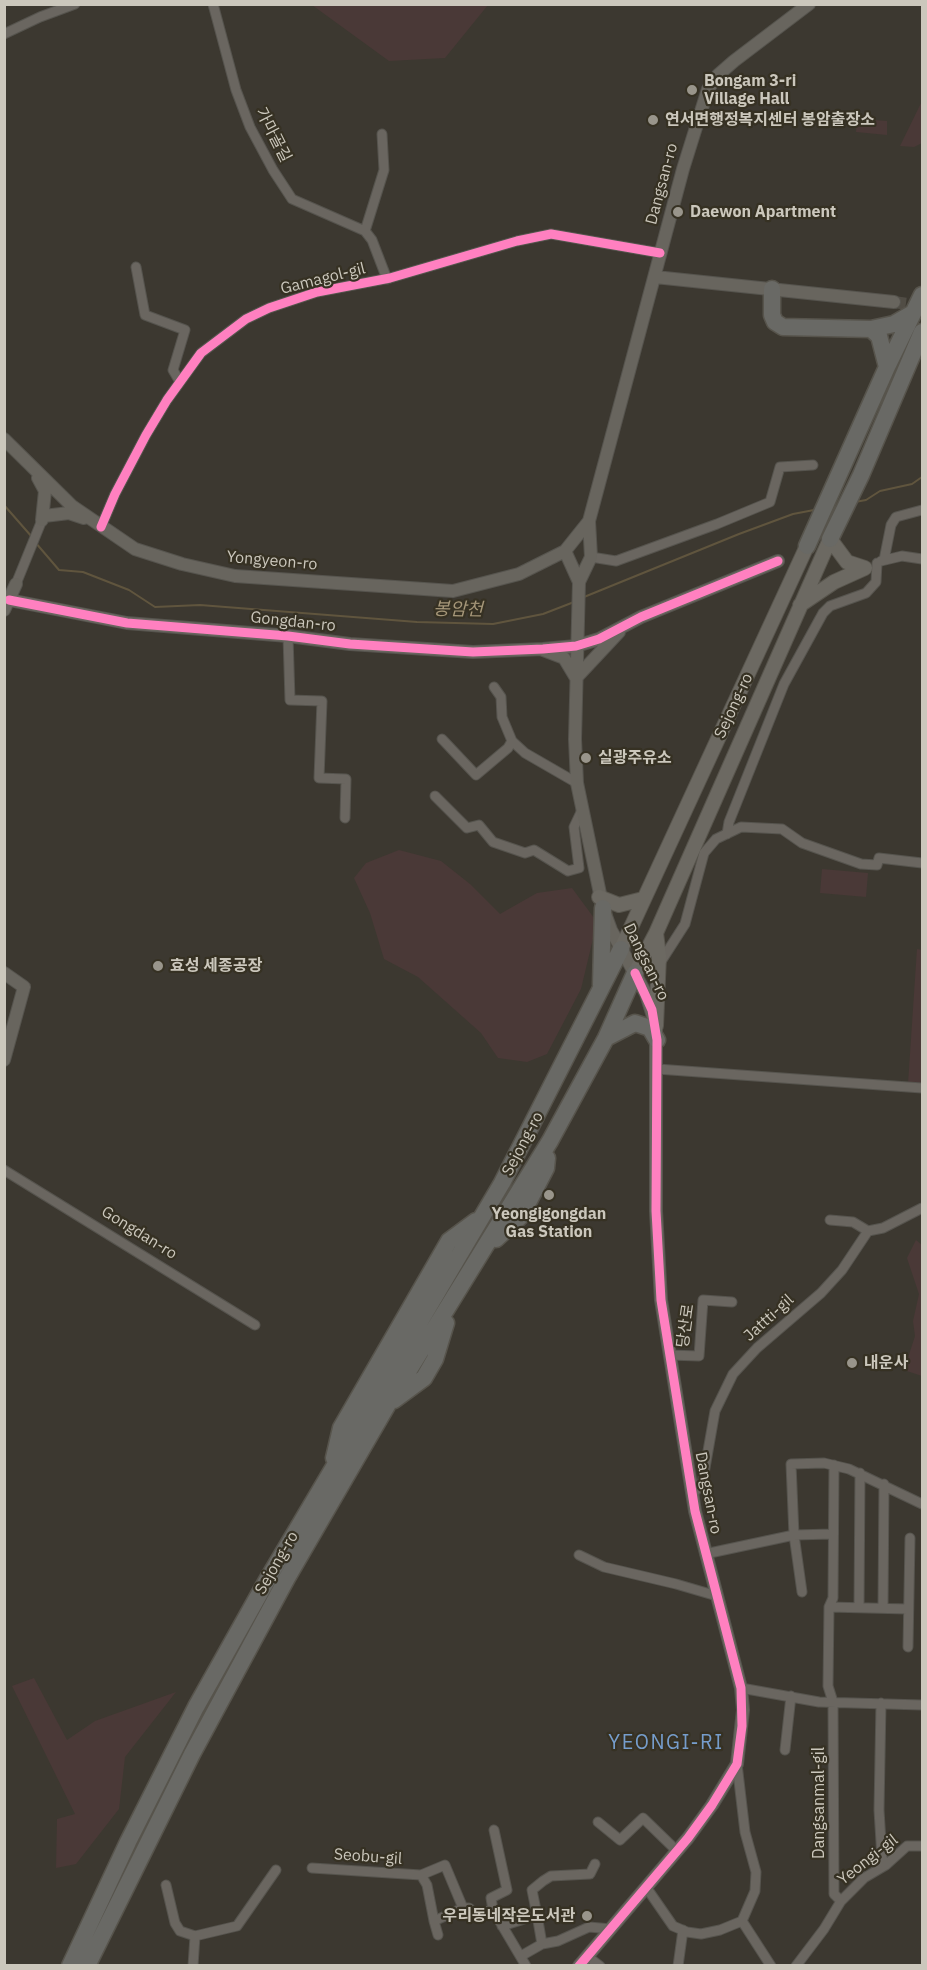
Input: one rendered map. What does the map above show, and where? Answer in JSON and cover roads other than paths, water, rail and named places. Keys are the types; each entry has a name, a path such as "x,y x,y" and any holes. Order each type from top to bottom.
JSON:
{"highway":[{"path":"772,290 772,315 775,322 783,327 871,329 894,324 913,313"},
{"name":"Sejong-ro","path":"807,546 887,367 922,295"},
{"path":"871,329 883,344 887,367"},
{"name":"Sejong-ro","path":"830,539 916,356 922,332"},
{"path":"601,903 601,990"},
{"name":"Sejong-ro","path":"77,1965 128,1842 196,1707 528,1135 621,949"},
{"name":"Sejong-ro","path":"77,1965 287,1578 388,1404 550,1141 606,1038 635,973"},
{"path":"606,1038 634,1023 650,1028 656,1033"}],"main road":[{"path":"830,539 847,562 876,564"},
{"name":"Sejong-ro","path":"635,973 656,933 798,606 830,539"},
{"name":"Sejong-ro","path":"621,949 807,546"},
{"path":"798,606 834,582 876,564"},
{"path":"601,903 619,906 643,899"},
{"path":"656,933 656,1033"}],"street":[{"path":"4,34 75,4"},
{"name":"가마골길","path":"213,4 236,90 250,127 292,199 365,231"},
{"name":"Dangsan-ro","path":"590,521 660,253 708,89 717,75 809,4"},
{"path":"382,134 384,170 365,231 372,240 387,279"},
{"name":"Gamagol-gil","path":"96,524 141,445 201,353 246,319 268,308 317,292 387,279 517,241 551,234 660,253"},
{"path":"136,267 145,315 185,330 173,370 180,382"},
{"path":"655,278 894,302"},
{"name":"Yongyeon-ro","path":"4,439 35,472 96,524 135,549 182,564 235,576 453,591 519,574 567,557 574,541 590,521"},
{"path":"588,555 616,561 770,502 780,467 813,465"},
{"path":"15,584 43,518 45,492 35,472"},
{"path":"727,834 729,822 784,684 823,613 830,606 866,592 876,582 876,564 896,517 922,510"},
{"path":"43,518 69,513 96,524"},
{"path":"579,582 588,555 590,521"},
{"path":"574,541 581,540 588,555"},
{"path":"567,557 577,566 588,555"},
{"path":"876,564 902,556 922,559"},
{"path":"567,557 579,582"},
{"name":"Gongdan-ro","path":"15,584 7,605 127,622 288,636 350,644 462,651 543,650 624,627 749,571 778,561"},
{"name":"Dangsan-ro","path":"579,582 576,642 577,783 601,903 621,949 646,994 656,1033 657,1256 669,1355 692,1494 705,1554 741,1688 742,1726 736,1764 712,1805 677,1851 583,1961 600,1965"},
{"path":"543,650 564,658 576,678 624,627"},
{"name":"Gongdan-ro","path":"288,636 290,699 322,701 319,778 346,779 345,818"},
{"path":"494,687 501,697 502,717 512,741 525,753 577,783"},
{"path":"442,739 476,775 508,748 512,741"},
{"name":"Dangsan-ro","path":"435,796 467,828 478,825 492,842 525,853 534,850 568,871 579,868 574,827 582,808"},
{"path":"657,968 685,924 704,853 716,839 741,827 782,829 802,843 861,864 877,864 879,858 922,863"},
{"path":"4,973 24,987 4,1060"},
{"path":"657,1069 922,1088"},
{"name":"Gongdan-ro","path":"4,1170 255,1325"},
{"path":"830,1220 853,1222 868,1231 883,1228 922,1208"},
{"name":"Jattti-gil","path":"692,1494 702,1485 715,1411 733,1374 757,1348 835,1278 868,1231"},
{"name":"당산로","path":"669,1355 699,1356 703,1300 732,1302"},
{"path":"802,1592 794,1535 791,1464 834,1465 860,1473 922,1504"},
{"path":"834,1465 833,1598 829,1607 908,1609"},
{"path":"859,1607 860,1473"},
{"path":"883,1608 884,1484"},
{"path":"705,1554 794,1535 832,1534"},
{"path":"908,1647 910,1538"},
{"path":"579,1555 604,1567 717,1596"},
{"name":"Dangsanmal-gil","path":"829,1607 828,1686 833,1702 834,1894 841,1900"},
{"path":"741,1688 833,1702 922,1706"},
{"path":"785,1750 791,1696"},
{"path":"881,1703 879,1810 882,1858 886,1865"},
{"path":"646,1887 672,1926 683,1930 701,1934 720,1930 742,1921 755,1891 756,1872 745,1832 736,1764"},
{"path":"598,1822 620,1840 643,1818 677,1851"},
{"path":"494,1830 507,1890 491,1898 493,1910 526,1965"},
{"name":"Yeongi-gil","path":"796,1965 824,1929 841,1900 864,1878 886,1865 907,1846 922,1846"},
{"path":"542,1944 532,1890 551,1876 590,1874 595,1864"},
{"name":"Seobu-gil","path":"312,1868 421,1875 445,1865 463,1908"},
{"path":"166,1885 175,1923 180,1931 195,1936 237,1926 276,1870"},
{"name":"Seobu-gil","path":"421,1875 427,1885 438,1935"},
{"path":"434,1921 463,1908 469,1908 475,1914 493,1910"},
{"path":"502,1926 537,1915"},
{"path":"742,1921 771,1965"},
{"path":"521,1956 542,1944 558,1941 589,1927 611,1929"},
{"path":"678,1965 683,1930"},
{"path":"194,1965 195,1936"}],"waterway":[{"name":"봉암천","path":"855,502 866,500 880,491 912,484 922,477"},
{"name":"봉암천","path":"4,505 32,537"},
{"name":"봉암천","path":"584,597 739,534 793,514 814,510"},
{"name":"봉암천","path":"35,542 59,570 83,572 129,590 155,607 200,605 417,622 493,624 543,614 574,602"}],"tunnel":[{"path":"894,302 922,306"}],"place":[{"name":"Bongam 3-ri Village Hall","path":"692,90"},
{"name":"연서면행정복지센터 봉암출장소","path":"653,120"},
{"name":"Daewon Apartment","path":"678,212"},
{"name":"실광주유소","path":"586,758"},
{"name":"효성 세종공장","path":"158,966"},
{"name":"Yeongigongdan Gas Station","path":"549,1195"},
{"name":"내운사","path":"852,1363"},
{"name":"우리동네작은도서관","path":"587,1916"}],"district":[{"name":"YEONGI-RI","path":"666,1743"}]}
